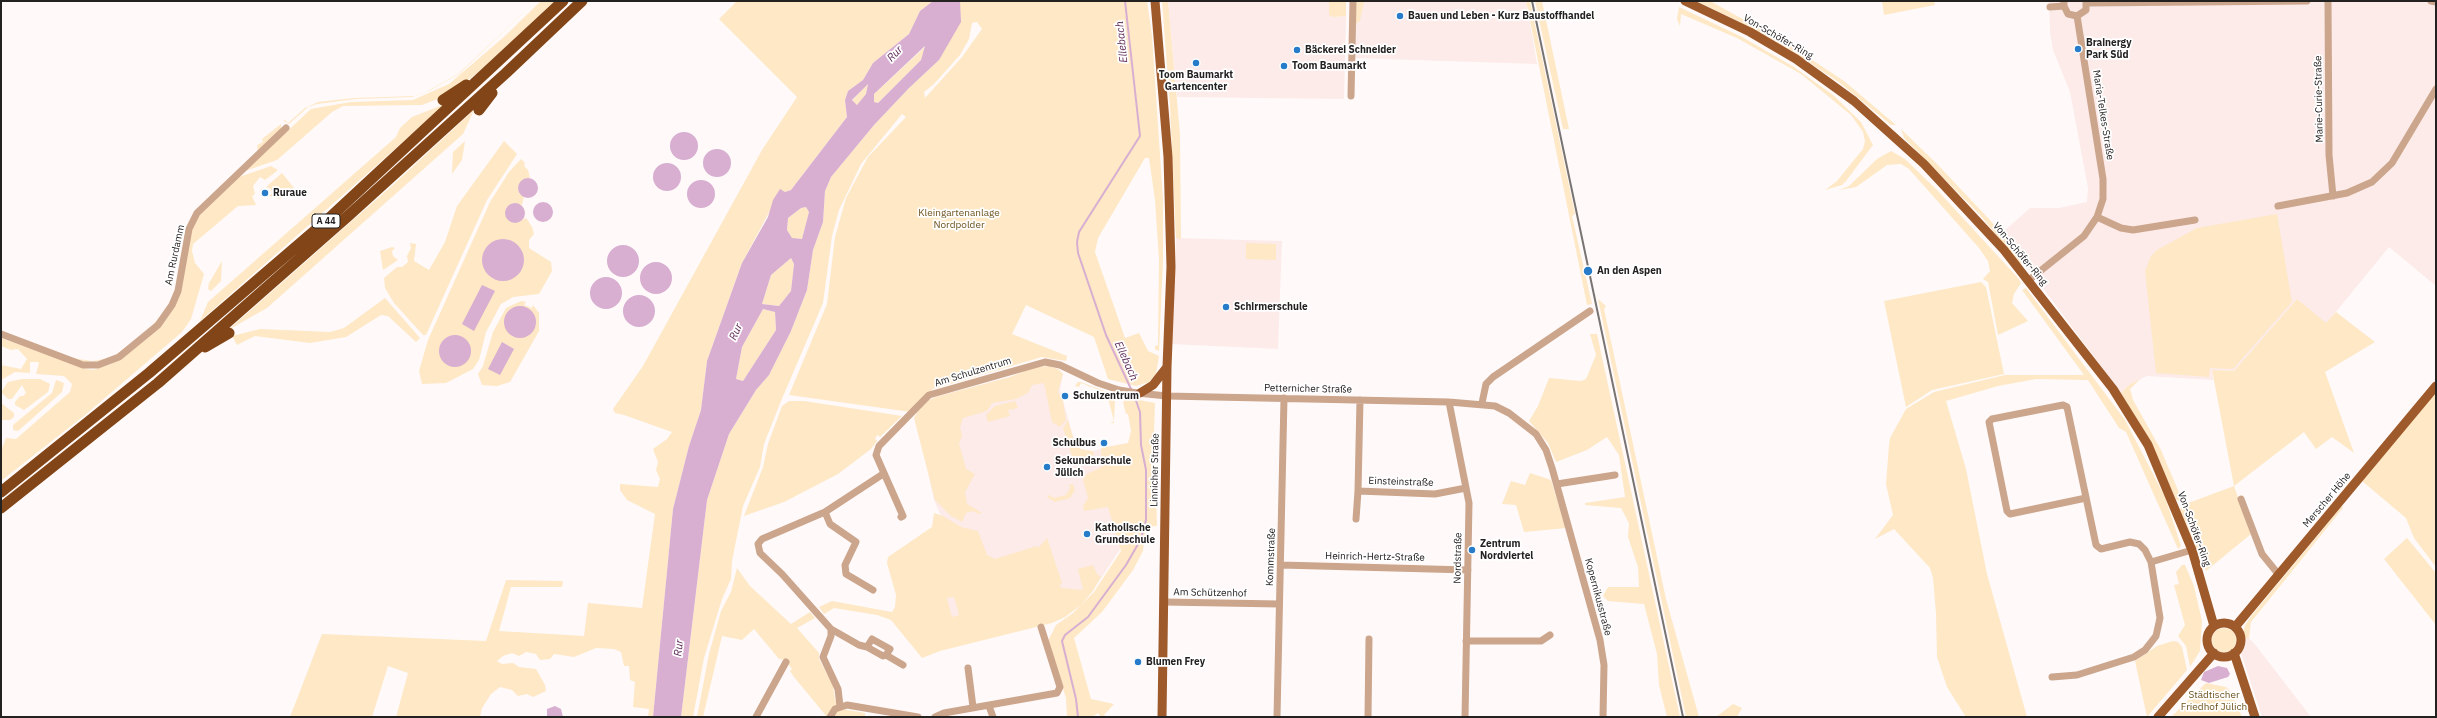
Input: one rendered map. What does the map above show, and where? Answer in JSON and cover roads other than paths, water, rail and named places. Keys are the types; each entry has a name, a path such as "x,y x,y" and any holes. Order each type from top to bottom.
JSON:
{"highway":[{"name":"A 44","path":"1,492 149,374 325,222 498,63 563,1"},
{"name":"A 44","path":"1,508 158,383 188,355 348,216 535,46 582,1"},
{"path":"479,110 535,46"},
{"path":"443,100 498,63"},
{"path":"149,374 194,323"},
{"path":"188,355 229,333"}],"main road":[{"name":"Linnicher Straße","path":"1155,1 1168,157 1171,267 1167,367 1162,717"},
{"name":"Von-Schöfer-Ring","path":"1685,1 1750,32 1796,59 1854,101 1892,134 1949,189 2029,280 2113,389 2148,445 2192,550 2214,626"},
{"path":"1138,393 1153,385 1167,367"},
{"name":"Merscher Höhe","path":"2235,627 2436,386"},
{"path":"2225,623 2235,627 2241,640 2234,653 2224,656 2214,653 2208,639 2214,626 2225,623"},
{"path":"2158,717 2214,653"},
{"path":"2234,653 2255,717"}],"street":[{"path":"1351,96 1353,1"},
{"path":"2050,7 2064,3 2068,14 2077,16 2086,10 2087,2 2307,1"},
{"name":"Marie-Curie-Straße","path":"2328,1 2329,155 2333,196"},
{"path":"2431,1 2436,2"},
{"name":"Maria-Telkes-Straße","path":"2029,280 2084,236 2097,217 2103,198 2103,179 2077,16"},
{"path":"2278,206 2333,196 2358,189 2372,182 2388,166 2436,89"},
{"name":"Am Rurdamm","path":"1,334 68,361 83,365 98,365 119,357 158,325 175,298 189,229 197,213 286,128"},
{"path":"2097,217 2121,228 2133,230 2195,220"},
{"path":"1482,403 1486,384 1493,377 1590,310"},
{"name":"Am Schulzentrum","path":"901,517 903,516 883,474 876,455 877,448 923,400 935,393 1045,362 1054,363 1093,381 1125,392 1167,396"},
{"name":"Petternicher Straße","path":"1167,396 1449,402"},
{"name":"Kommstraße","path":"1277,717 1284,398"},
{"name":"Einsteinstraße","path":"1356,519 1360,400"},
{"name":"Kopernikusstraße","path":"1449,402 1482,403 1509,413 1536,434 1546,450 1557,484 1600,640 1604,665 1603,717"},
{"name":"Nordstraße","path":"1449,402 1469,503 1465,717"},
{"path":"2052,676 2078,675 2140,653 2152,644 2159,629 2160,618 2151,562 2145,550 2139,544 2130,542 2101,548 2096,545 2067,407 2063,405 1992,419 1989,422 2007,511 2010,514 2086,498"},
{"path":"883,474 825,512 762,539 758,544 758,549 760,553 782,574 831,629 859,645 868,647 883,656 886,655 903,665"},
{"path":"1557,484 1615,475"},
{"name":"Einsteinstraße","path":"1358,491 1435,494 1466,488"},
{"path":"2241,499 2262,554 2279,575"},
{"path":"825,512 830,524 856,542 845,565 846,574 873,590"},
{"path":"2151,562 2192,550"},
{"name":"Heinrich-Hertz-Straße","path":"1281,565 1468,570"},
{"name":"Am Schützenhof","path":"1164,602 1279,604"},
{"path":"935,717 944,713 974,707 989,706 1057,693 1060,687 1041,627"},
{"path":"831,629 831,636 823,657 838,689 840,706"},
{"path":"1466,641 1541,641 1550,635"},
{"path":"1368,717 1369,639"},
{"path":"756,717 786,662"},
{"path":"968,668 974,707"},
{"path":"830,717 835,709 840,706 847,705 918,717"},
{"path":"989,706 993,717"}],"water":[{"name":"Rur","path":"933,1 960,1 961,22 939,60 909,88 874,125 831,177 825,191 823,222 813,250 807,290 791,331 769,375 756,390 729,434 707,500 681,717 653,717 673,509 689,446 701,410 707,361 742,263 768,217 773,200 780,189 785,192 791,190 847,117 845,100 848,91 863,80 873,63 909,34 920,11","holes":["925,46 921,60 878,103 874,102 874,94","868,84 866,94 857,105 852,100","806,207 809,212 802,239 792,238 787,230 788,218 801,208","791,258 794,264 791,291 779,306 762,304 771,275","763,309 775,312 776,330 743,381 736,379 742,347"]},
{"path":"684,132 694,136 698,146 694,156 684,160 674,156 670,146 674,136"},
{"path":"717,149 727,153 731,163 727,173 717,177 707,173 703,163 707,153"},
{"path":"667,163 677,167 681,177 677,187 667,191 657,187 653,177 657,167"},
{"path":"528,178 535,181 538,188 535,195 528,198 521,195 518,188 521,181"},
{"path":"701,180 711,184 715,194 711,204 701,208 691,204 687,194 691,184"},
{"path":"543,202 550,205 553,212 550,219 543,222 536,219 533,212 536,205"},
{"path":"515,203 522,206 525,213 522,220 515,223 508,220 505,213 508,206"},
{"path":"499,239 507,239 518,245 524,256 524,264 518,275 507,281 499,281 488,275 482,264 482,256 488,245"},
{"path":"623,245 634,250 639,261 634,272 623,277 612,272 607,261 612,250"},
{"path":"656,262 667,267 672,278 667,289 656,294 645,289 640,278 645,267"},
{"path":"606,277 617,282 622,293 617,304 606,309 595,304 590,293 595,282"},
{"path":"482,285 495,291 474,331 462,324"},
{"path":"639,295 650,300 655,311 650,322 639,327 628,322 623,311 628,300"},
{"path":"520,306 531,311 536,322 531,333 520,338 509,333 504,322 509,311"},
{"path":"452,335 458,335 467,339 471,351 467,363 458,367 452,367 443,363 439,354 439,348 443,339"},
{"path":"502,342 514,349 500,375 488,369"},
{"path":"2218,666 2227,668 2230,674 2228,677 2209,683 2201,680 2204,672"},
{"path":"555,706 561,709 563,717 547,717 547,709"}],"waterway":[{"name":"Ellebach","path":"1125,1 1140,136 1079,232 1077,242 1078,253 1106,335 1131,389"},
{"name":"Ellebach","path":"1078,717 1076,699 1062,641 1065,635 1088,617 1126,565 1141,539 1146,520 1146,470 1141,445 1140,412 1134,395"}],"railway":[{"path":"1532,1 1683,717"}],"place":[{"name":"Bauen und Leben - Kurz Baustoffhandel","path":"1400,16"},
{"name":"Brainergy Park Süd","path":"2078,49"},
{"name":"Bäckerei Schneider","path":"1297,50"},
{"name":"Toom Baumarkt Gartencenter","path":"1196,63"},
{"name":"Toom Baumarkt","path":"1284,66"},
{"name":"Ruraue","path":"265,193"},
{"name":"An den Aspen","path":"1588,271"},
{"name":"Schirmerschule","path":"1226,307"},
{"name":"Schulzentrum","path":"1065,396"},
{"name":"Schulbus","path":"1104,443"},
{"name":"Sekundarschule Jülich","path":"1047,467"},
{"name":"Katholische Grundschule","path":"1087,534"},
{"name":"Zentrum Nordviertel","path":"1472,550"},
{"name":"Blumen Frey","path":"1138,662"}],"park label":[{"name":"Kleingartenanlage Nordpolder","path":"959,218"},
{"name":"Städtischer Friedhof Jülich","path":"2214,700"}]}
